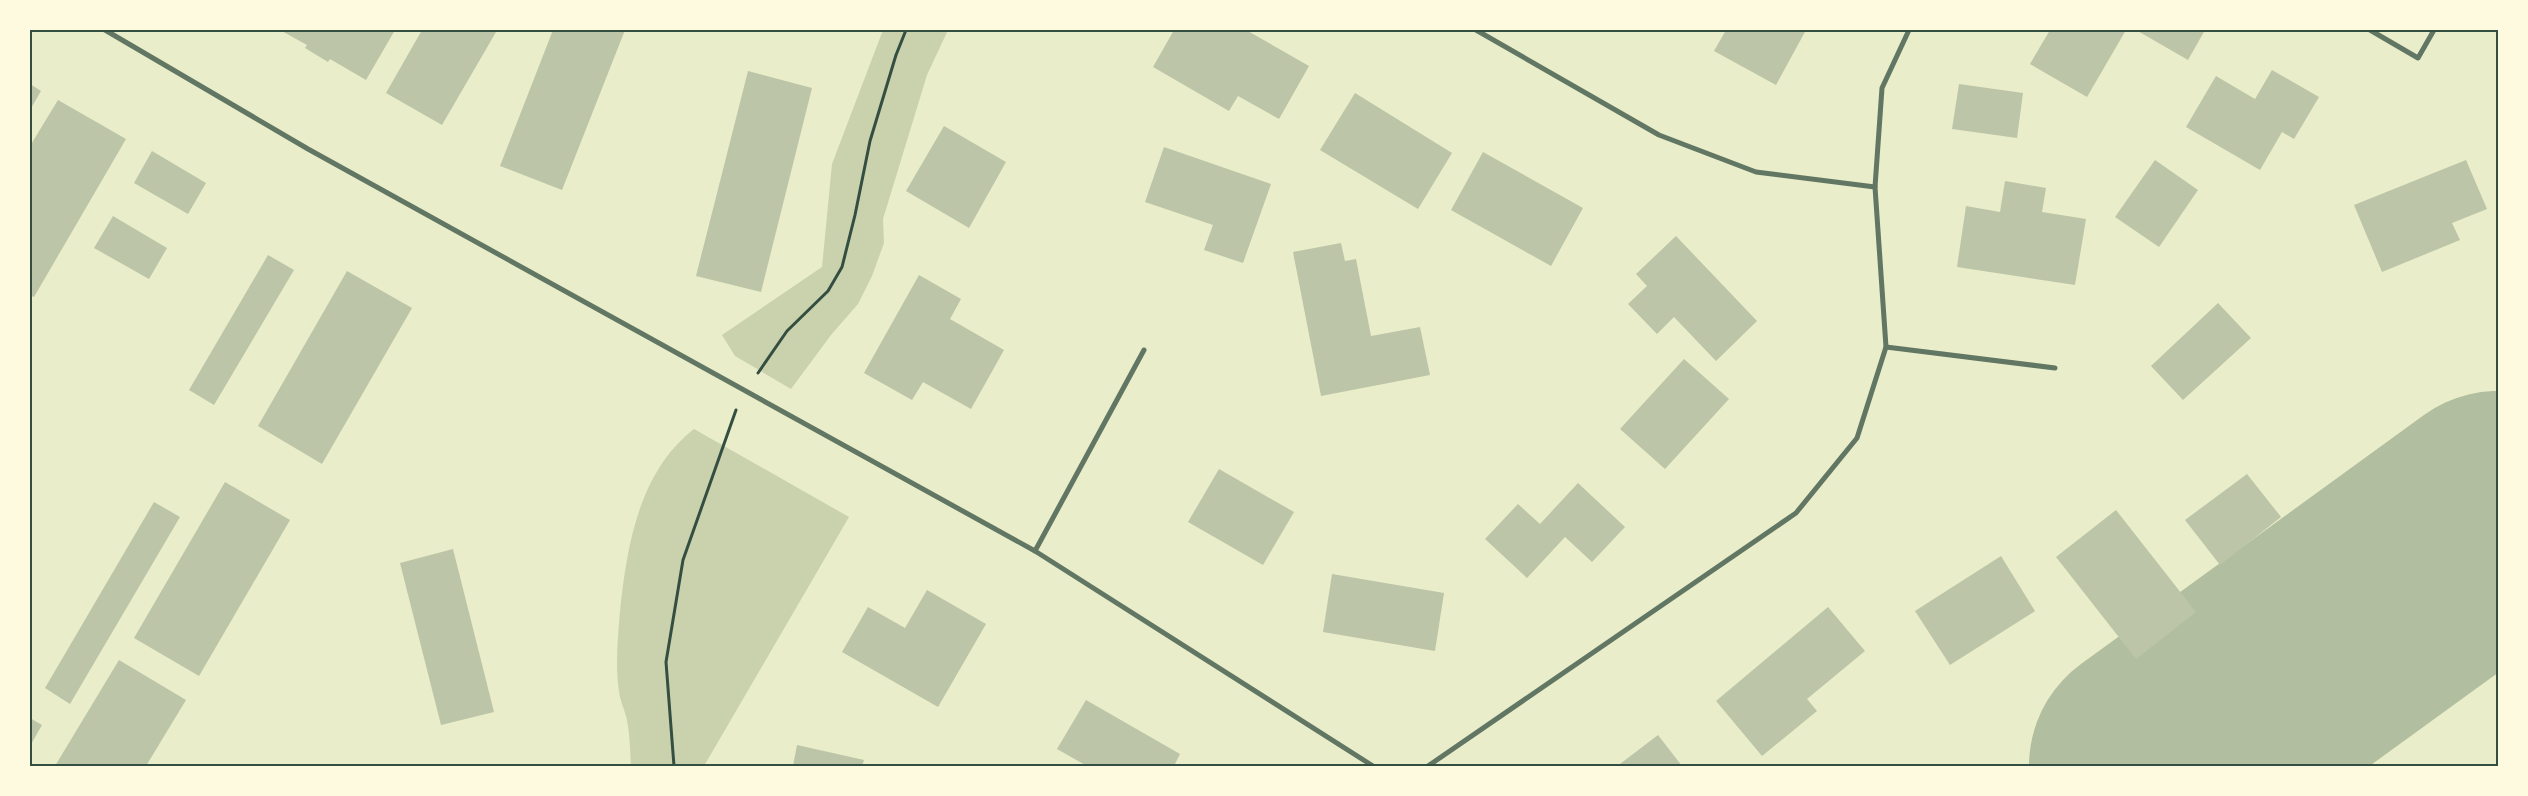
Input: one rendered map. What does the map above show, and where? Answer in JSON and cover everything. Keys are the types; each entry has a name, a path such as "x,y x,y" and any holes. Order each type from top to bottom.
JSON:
{"street":[{"path":"105,30 308,149 1035,551 1373,766"},
{"path":"1476,30 1658,135 1756,172 1874,186"},
{"path":"1428,766 1796,513 1857,438 1886,347 1874,186 1882,88 1909,30"},
{"path":"2370,30 2418,58 2434,30"},
{"path":"1886,347 2055,368"},
{"path":"1035,551 1144,350"}],"path":[{"path":"756,376 787,331 828,291 842,266 856,215 870,141 896,55 906,30"},
{"path":"674,766 666,662 681,570 737,410"}],"green space":[{"path":"883,30 948,30 927,75 883,219 884,243 872,276 858,304 831,335 791,389 735,356 722,335 822,267 832,164"},
{"path":"694,429 849,517 704,766 631,766 628,726 620,695 617,671 620,611 627,561 639,511 648,488 660,466 675,446"}],"building":[{"path":"280,30 395,30 366,80 330,59 328,62 305,48 307,45"},
{"path":"422,30 493,30 496,32 442,125 386,93"},
{"path":"553,30 625,30 562,190 500,166"},
{"path":"1174,30 1246,30 1309,66 1279,119 1238,96 1229,111 1153,67"},
{"path":"1726,30 1806,30 1776,85 1714,51"},
{"path":"2050,30 2126,30 2087,97 2030,64"},
{"path":"2136,30 2205,30 2188,60"},
{"path":"2272,70 2319,97 2294,139 2282,132 2260,170 2186,127 2216,76 2255,99"},
{"path":"748,71 812,88 761,292 696,276"},
{"path":"30,84 41,91 30,110"},
{"path":"1959,84 2023,93 2017,138 1952,129"},
{"path":"1355,93 1452,153 1418,209 1320,150"},
{"path":"58,100 126,139 34,297 30,295 30,146"},
{"path":"944,126 1006,162 969,228 906,191"},
{"path":"1164,147 1271,184 1243,263 1204,250 1213,225 1145,202"},
{"path":"152,151 206,183 188,214 134,183"},
{"path":"1483,152 1583,208 1551,266 1451,210"},
{"path":"2155,160 2198,190 2159,247 2115,217"},
{"path":"2466,160 2487,209 2452,223 2460,240 2382,272 2354,205"},
{"path":"2005,181 2046,188 2042,212 2086,219 2075,285 1957,267 1966,206 2000,212"},
{"path":"113,216 167,248 149,279 94,248"},
{"path":"1676,236 1757,321 1716,361 1674,317 1657,334 1628,304 1647,286 1636,274"},
{"path":"1341,243 1345,261 1356,259 1371,336 1420,327 1430,375 1321,396 1293,252"},
{"path":"268,255 294,270 214,405 189,390"},
{"path":"347,271 412,308 322,464 258,426"},
{"path":"919,275 961,299 950,319 1004,350 971,409 923,382 912,400 864,373"},
{"path":"2218,303 2251,338 2183,400 2151,366"},
{"path":"1684,359 1729,399 1665,469 1620,429"},
{"path":"1219,469 1294,512 1263,565 1188,522"},
{"path":"2247,474 2281,517 2220,565 2185,520"},
{"path":"225,482 290,520 199,676 134,638"},
{"path":"1578,483 1625,527 1592,562 1565,537 1527,578 1485,539 1518,504 1540,524"},
{"path":"154,502 180,517 70,704 45,688"},
{"path":"2116,510 2196,612 2136,659 2056,557"},
{"path":"453,549 494,712 441,725 400,563"},
{"path":"2001,556 2035,611 1950,665 1915,611"},
{"path":"1332,574 1444,593 1435,651 1323,632"},
{"path":"927,590 986,624 938,707 842,652 868,607 905,628"},
{"path":"1828,607 1865,651 1807,699 1817,711 1762,756 1716,701"},
{"path":"119,660 186,700 146,766 55,766"},
{"path":"1086,700 1180,754 1174,766 1087,766 1057,749"},
{"path":"30,718 42,725 30,746"},
{"path":"1658,735 1682,766 1622,766 1620,764"},
{"path":"797,745 864,760 862,766 793,766"}],"runway":[{"path":"2155,766 2498,517"}]}
